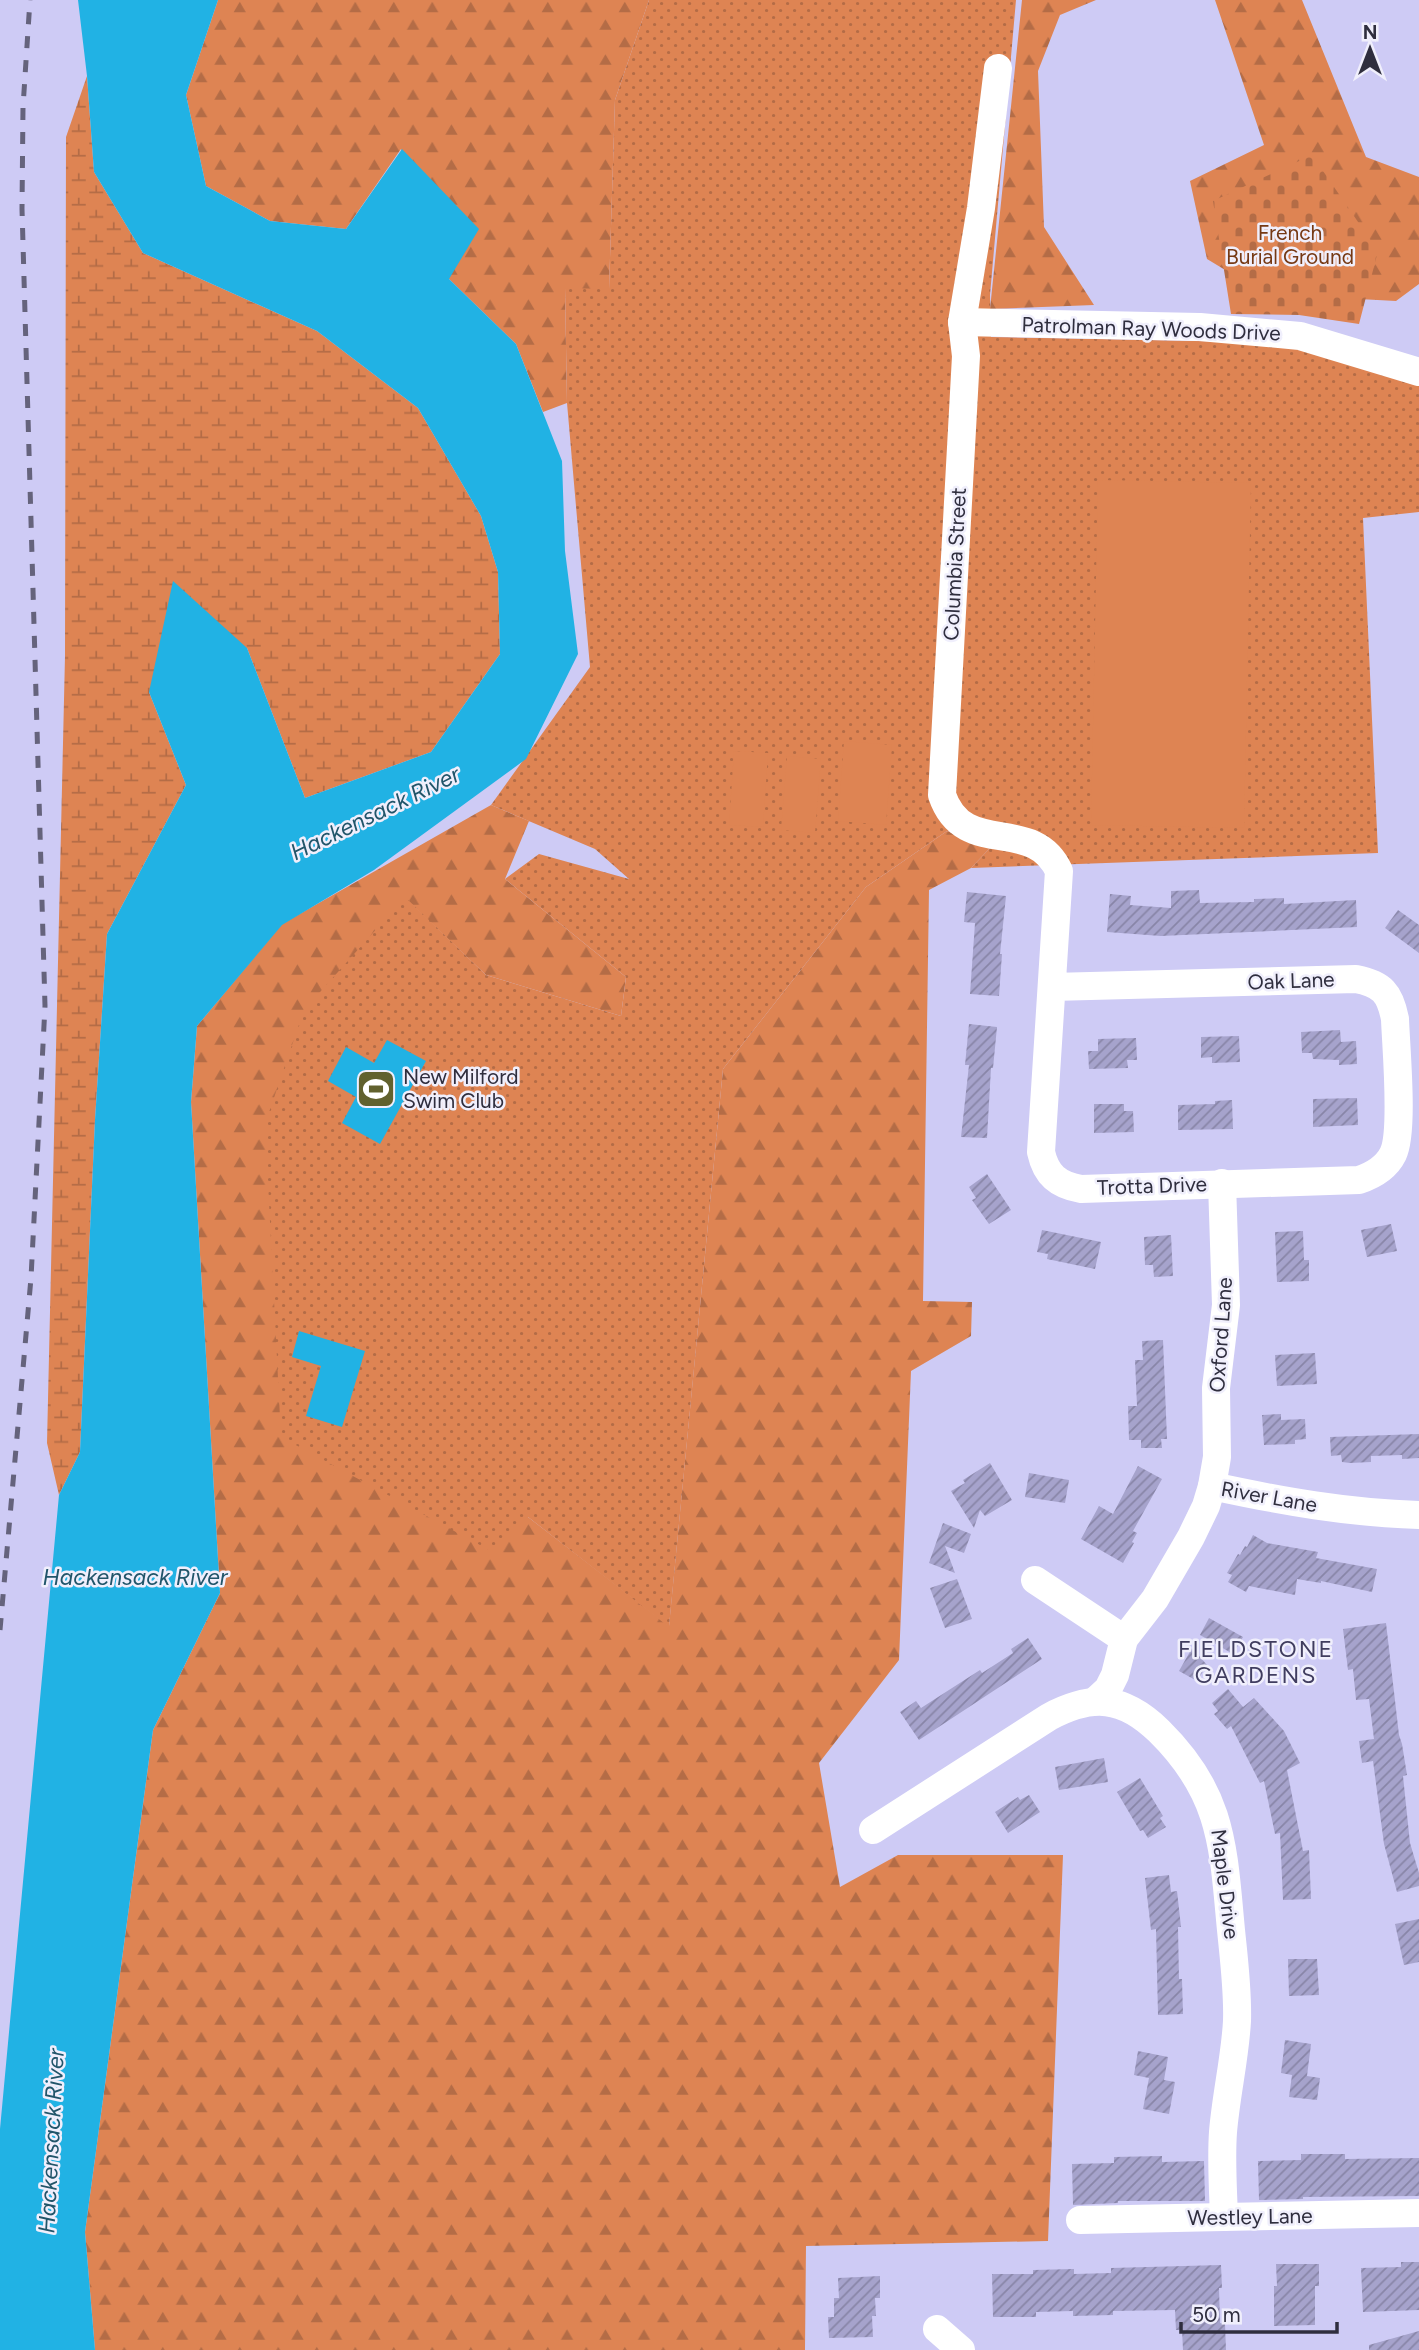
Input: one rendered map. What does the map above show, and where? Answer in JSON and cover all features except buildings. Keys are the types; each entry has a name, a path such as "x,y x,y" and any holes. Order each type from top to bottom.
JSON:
{"street":[{"name":"Columbia Street","path":"998,68 981,208 962,322 966,356 942,795 947,810 956,822 969,829 1027,841 1039,846 1055,862 1060,881 1052,987"},
{"name":"Patrolman Ray Woods Drive","path":"962,322 1200,327 1300,336 1419,372"},
{"name":"Oak Lane","path":"1052,987 1356,979 1372,982 1384,991 1392,1003 1409,1130"},
{"name":"Trotta Drive","path":"1052,987 1041,1152 1044,1166 1053,1178 1066,1186 1081,1189 1359,1180 1373,1175 1385,1165 1409,1130"},
{"name":"Oxford Lane","path":"1212,1486 1217,1457 1216,1388 1226,1312 1222,1183"},
{"name":"River Lane","path":"1124,1639 1155,1599 1191,1537 1212,1486 1349,1511 1419,1514"},
{"path":"873,1830 1049,1717 1096,1700 1108,1689 1115,1675 1124,1639 1035,1580"},
{"name":"Maple Drive","path":"1096,1700 1124,1705 1147,1720 1168,1740 1205,1791 1216,1816 1223,1844 1237,1999 1233,2068 1223,2132 1224,2217"},
{"name":"Westley Lane","path":"1080,2220 1419,2213"},
{"path":"937,2329 961,2350"}],"green space":[{"path":"218,0 649,0 615,100 609,290 565,289 567,403 543,412 516,344 449,279 401,149 346,229 270,221 206,186 186,95"},
{"path":"649,0 1016,0 990,295 991,337 1297,343 1419,375 1419,512 1363,518 1378,853 971,868 990,848 947,831 866,887 723,1069 669,1627 528,1517 491,1551 281,1437 265,1124 304,1010 405,897 486,975 621,1016 626,977 505,879 539,854 629,879 595,849 491,805 590,667 567,403 565,288 609,289 615,100"},
{"path":"1022,0 1096,0 1060,15 1038,71 1044,227 1094,305 990,309"},
{"path":"1215,0 1302,0 1366,157 1419,177 1419,284 1396,301 1265,294 1207,259 1190,181 1264,145"},
{"path":"87,76 94,172 143,253 317,331 418,408 481,516 498,572 500,654 431,752 305,798 247,648 149,692 186,785 107,934 95,1120 80,1452 59,1495 47,1443 65,656 66,137"},
{"name":"French Burial Ground","path":"1312,155 1378,251 1359,324 1299,315 1231,314 1213,201"},
{"path":"1098,480 1251,483 1244,828 1091,825"},
{"path":"844,741 892,745 886,825 838,821"},
{"path":"734,751 768,753 763,827 729,825"},
{"path":"787,756 821,759 815,833 781,830"},
{"path":"491,805 529,821 505,879 626,977 621,1016 486,975 405,898 528,1517 669,1626 723,1069 866,887 947,831 990,848 971,868 929,890 923,1301 972,1302 971,1336 911,1371 899,1660 819,1763 840,1887 898,1855 1063,1855 1048,2241 806,2246 805,2350 95,2350 85,2232 153,1730 220,1593 191,1102 197,1026 282,924"}],"water":[{"name":"Hackensack River","path":"78,0 218,0 186,95 206,186 270,221 346,229 402,149 479,229 449,279 516,344 562,461 565,551 578,654 526,759 374,870 282,925 197,1026 191,1102 220,1593 153,1730 85,2232 95,2350 0,2350 0,2129 59,1495 80,1452 95,1120 107,934 186,785 149,692 173,581 247,648 305,798 431,752 500,654 498,572 481,516 418,408 317,331 143,253 94,172"},
{"name":"New Milford Swim Club","path":"387,1040 426,1061 380,1144 342,1123 356,1097 328,1081 346,1047 374,1063"},
{"path":"299,1331 365,1351 342,1427 306,1416 321,1366 292,1357"}],"railway":[{"path":"0,1630 31,1278 45,1006 22,209 23,107 30,0"}],"place":[{"name":"New Milford Swim Club","path":"376,1089"}],"district":[{"name":"FIELDSTONE GARDENS","path":"1256,1662"}]}
